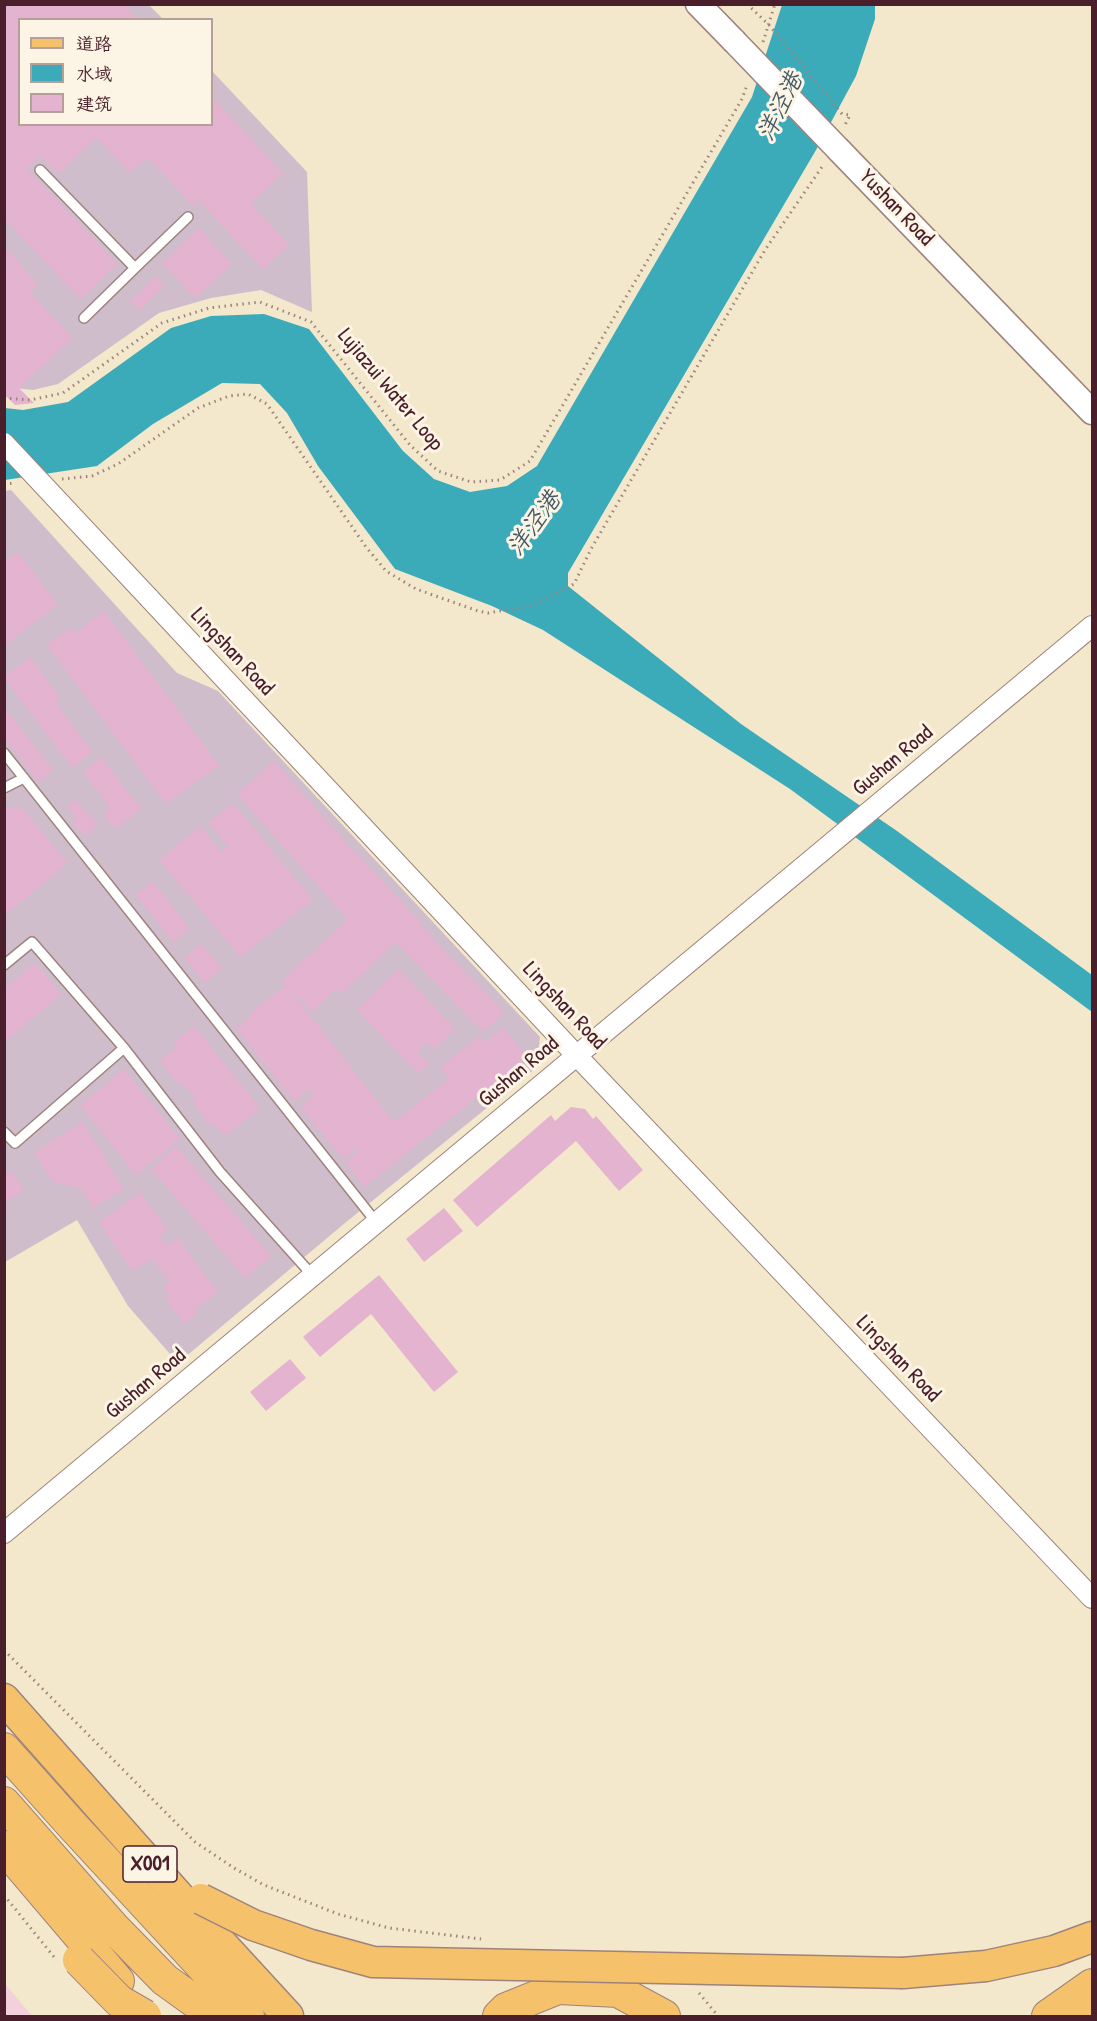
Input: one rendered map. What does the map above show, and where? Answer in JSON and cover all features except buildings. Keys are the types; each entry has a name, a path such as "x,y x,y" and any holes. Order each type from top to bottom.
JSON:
{"highway":[{"name":"X001","path":"4,1749 248,2016"},
{"path":"4,1803 123,1938 165,1980 215,2016"},
{"path":"4,1847 144,2013"},
{"path":"4,1873 79,1960 119,2001 144,2013"},
{"path":"1048,2016 1092,1985"},
{"path":"499,2016 506,2009 558,1988 618,1991 664,2016"}],"main road":[{"name":"X001","path":"4,1699 288,2016"},
{"path":"128,1839 201,1899 253,1925 311,1945 373,1962 903,1973 986,1966 1054,1951 1092,1937"}],"street":[{"name":"Yushan Road","path":"698,4 1092,412"},
{"name":"Lingshan Road","path":"4,443 576,1055 1092,1598"},
{"name":"Gushan Road","path":"4,1533 1092,626"}],"lane":[{"path":"40,170 135,268"},
{"path":"84,318 188,217"},
{"path":"4,753 376,1222"},
{"path":"4,788 24,778"},
{"path":"4,965 32,942 124,1048 220,1172 313,1276"},
{"path":"4,1132 15,1143 124,1048"}],"path":[{"path":"59,479 92,476 118,464 198,408 229,396 248,393 267,404 366,547 386,571 416,589 488,613 534,605 573,584 591,549 760,260 835,148 850,115 842,114 769,25 747,4"},
{"path":"761,46 775,4"},
{"name":"Lujiazui Water Loop","path":"4,398 30,400 63,393 162,323 209,308 260,302 311,322 410,445 438,471 471,482 500,480 530,461 742,99 750,78"},
{"path":"4,484 27,482"},
{"path":"4,1650 195,1842 234,1868 264,1885 338,1914 389,1928 486,1940"}],"shaded area":[{"path":"4,5 149,5 162,18 18,18 18,126 213,126 213,72 307,172 312,312 261,290 211,298 159,313 58,384 33,390 5,387"},
{"path":"11,490 177,673 218,691 540,1037 536,1068 345,1223 178,1363 128,1306 77,1220 5,1262 4,491"},
{"path":"5,1984 32,2016 5,2016"}],"water":[{"name":"洋泾港","path":"782,5 875,5 875,19 856,76 816,150 568,573 568,586 741,724 897,831 1092,975 1092,1012 790,789 543,630 492,606 395,569 318,466 287,413 260,384 222,383 153,424 97,466 5,480 5,408 23,410 68,402 171,328 211,316 264,314 309,329 403,451 434,479 470,492 507,486 537,466 752,97"}]}
